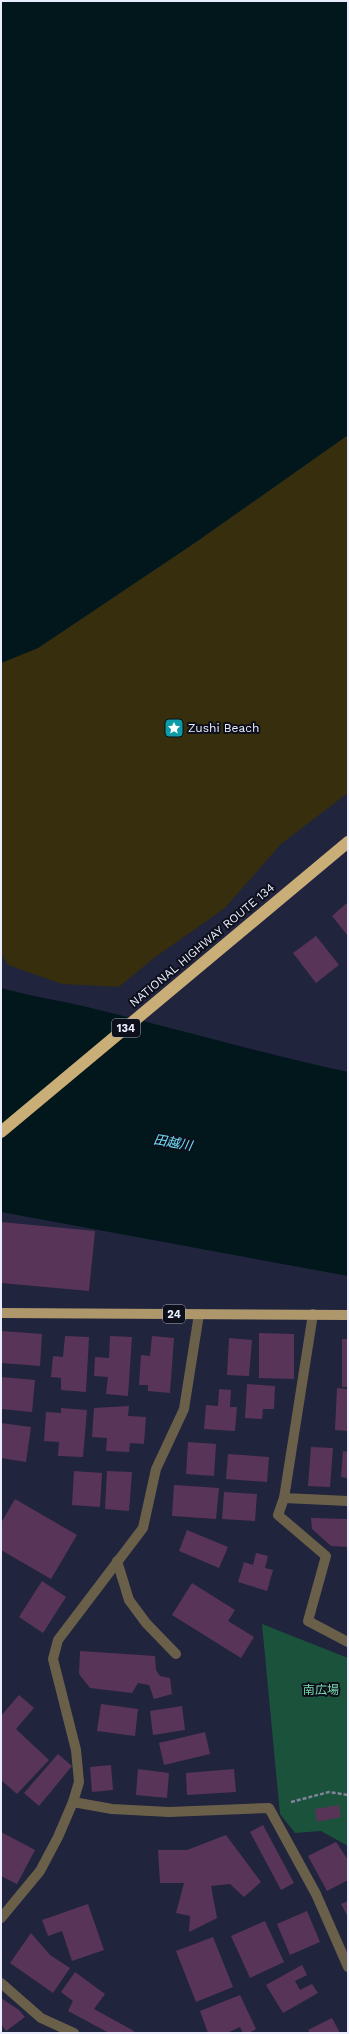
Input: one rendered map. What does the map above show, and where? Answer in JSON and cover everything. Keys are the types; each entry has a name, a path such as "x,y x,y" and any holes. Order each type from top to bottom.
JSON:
{"highway":[{"name":"NATIONAL HIGHWAY ROUTE 134","path":"1,1132 348,842"}],"main road":[{"name":"24","path":"1,1312 348,1315"}],"street":[{"path":"1,1918 40,1871 58,1837 73,1802 79,1782 76,1750 53,1659 58,1640 143,1528 156,1469 184,1409 199,1314"},
{"path":"313,1314 284,1498 278,1515 326,1556 308,1621 348,1642"},
{"path":"284,1498 348,1501"},
{"path":"117,1561 129,1600 146,1623 176,1654"},
{"path":"73,1802 112,1810 169,1812 269,1808 316,1894 348,1967"},
{"path":"1,1983 41,2018 74,2033"}],"path":[{"path":"269,1808 329,1792 348,1795"}],"green space":[{"name":"南広場","path":"262,1624 348,1658 348,1846 321,1831 295,1833 280,1814"}],"sand":[{"name":"Zushi Beach","path":"348,435 348,793 281,844 225,908 154,958 119,987 62,984 8,965 1,954 1,663 38,648 196,542"}],"water":[{"path":"1,1 348,1 348,435 196,542 38,648 1,663"},
{"name":"田越川","path":"1,988 87,1007 282,1057 348,1072 348,1276 1,1212"}],"building":[{"path":"348,902 348,936 332,916"},
{"path":"316,936 339,965 316,983 293,953"},
{"path":"1,1222 95,1231 89,1291 1,1283"},
{"path":"1,1331 42,1334 40,1366 1,1363"},
{"path":"259,1333 294,1334 294,1379 259,1378"},
{"path":"65,1336 89,1337 86,1392 61,1390 61,1378 51,1377 53,1356 63,1357"},
{"path":"110,1336 132,1337 128,1396 106,1394 108,1377 94,1376 95,1357 109,1358"},
{"path":"152,1336 174,1338 170,1393 148,1391 148,1385 139,1385 141,1355 150,1356"},
{"path":"229,1338 252,1340 249,1376 227,1375"},
{"path":"342,1339 348,1339 348,1387 342,1387"},
{"path":"1,1377 35,1380 32,1412 1,1409"},
{"path":"247,1384 275,1386 274,1409 263,1409 262,1419 245,1418"},
{"path":"337,1388 348,1389 348,1431 335,1430"},
{"path":"219,1389 231,1390 230,1407 237,1407 235,1431 204,1429 206,1405 218,1406"},
{"path":"129,1406 128,1416 146,1417 144,1444 130,1443 129,1452 106,1451 107,1438 92,1437 94,1408"},
{"path":"61,1408 87,1410 83,1457 58,1456 59,1442 44,1441 46,1412 61,1413"},
{"path":"1,1423 31,1427 26,1462 1,1458"},
{"path":"188,1442 216,1444 214,1476 186,1474"},
{"path":"311,1447 333,1448 330,1487 308,1486"},
{"path":"343,1451 348,1452 348,1478 341,1477"},
{"path":"228,1454 269,1457 267,1482 226,1479"},
{"path":"74,1471 102,1473 100,1507 72,1505"},
{"path":"107,1471 132,1472 129,1511 105,1509"},
{"path":"174,1485 219,1488 216,1519 172,1516"},
{"path":"224,1492 257,1494 255,1521 222,1519"},
{"path":"15,1499 77,1535 51,1579 1,1550 1,1523"},
{"path":"311,1518 348,1519 348,1547 331,1546 312,1529"},
{"path":"187,1530 228,1547 219,1568 179,1551"},
{"path":"256,1553 268,1556 265,1568 273,1570 267,1591 238,1582 244,1562 253,1565"},
{"path":"42,1581 66,1597 43,1633 19,1617"},
{"path":"192,1583 235,1610 228,1621 254,1637 241,1658 172,1615"},
{"path":"80,1651 155,1656 156,1670 160,1676 170,1678 172,1694 154,1699 149,1685 138,1683 132,1693 90,1688 79,1674"},
{"path":"19,1695 34,1708 16,1729 49,1760 17,1794 1,1780 1,1716"},
{"path":"101,1704 138,1709 135,1736 97,1731"},
{"path":"182,1706 185,1730 153,1735 150,1711"},
{"path":"205,1732 210,1754 164,1765 159,1743"},
{"path":"58,1754 72,1766 39,1806 24,1793"},
{"path":"111,1765 113,1790 92,1792 90,1767"},
{"path":"138,1769 169,1773 167,1798 136,1795"},
{"path":"234,1769 236,1792 187,1795 186,1773"},
{"path":"339,1805 341,1817 317,1822 315,1809"},
{"path":"263,1825 294,1883 281,1890 250,1832"},
{"path":"1,1832 35,1850 17,1884 1,1876"},
{"path":"226,1835 261,1882 244,1897 230,1884 211,1886 217,1918 189,1932 190,1916 176,1913 184,1883 160,1883 158,1850 187,1850"},
{"path":"336,1842 348,1860 348,1880 327,1891 308,1856"},
{"path":"348,1901 348,1917 341,1904"},
{"path":"88,1904 104,1950 72,1961 62,1931 48,1936 42,1920"},
{"path":"307,1911 320,1942 290,1955 277,1924"},
{"path":"265,1921 284,1962 250,1978 231,1936"},
{"path":"31,1933 50,1955 70,1968 53,1993 10,1963"},
{"path":"213,1937 233,1987 196,2002 176,1951"},
{"path":"302,1965 307,1975 295,1981 300,1990 312,1984 318,1993 283,2013 266,1985"},
{"path":"75,1972 105,1994 94,2009 134,2031 133,2033 109,2033 68,2011 73,2001 61,1992"},
{"path":"240,1995 256,2029 249,2033 243,2033 240,2027 227,2033 208,2033 200,2011"},
{"path":"1,1998 19,2010 25,2017 6,2031 1,2024"},
{"path":"332,2018 340,2033 310,2033 308,2030"}],"place":[{"name":"Zushi Beach","path":"174,728"}]}
